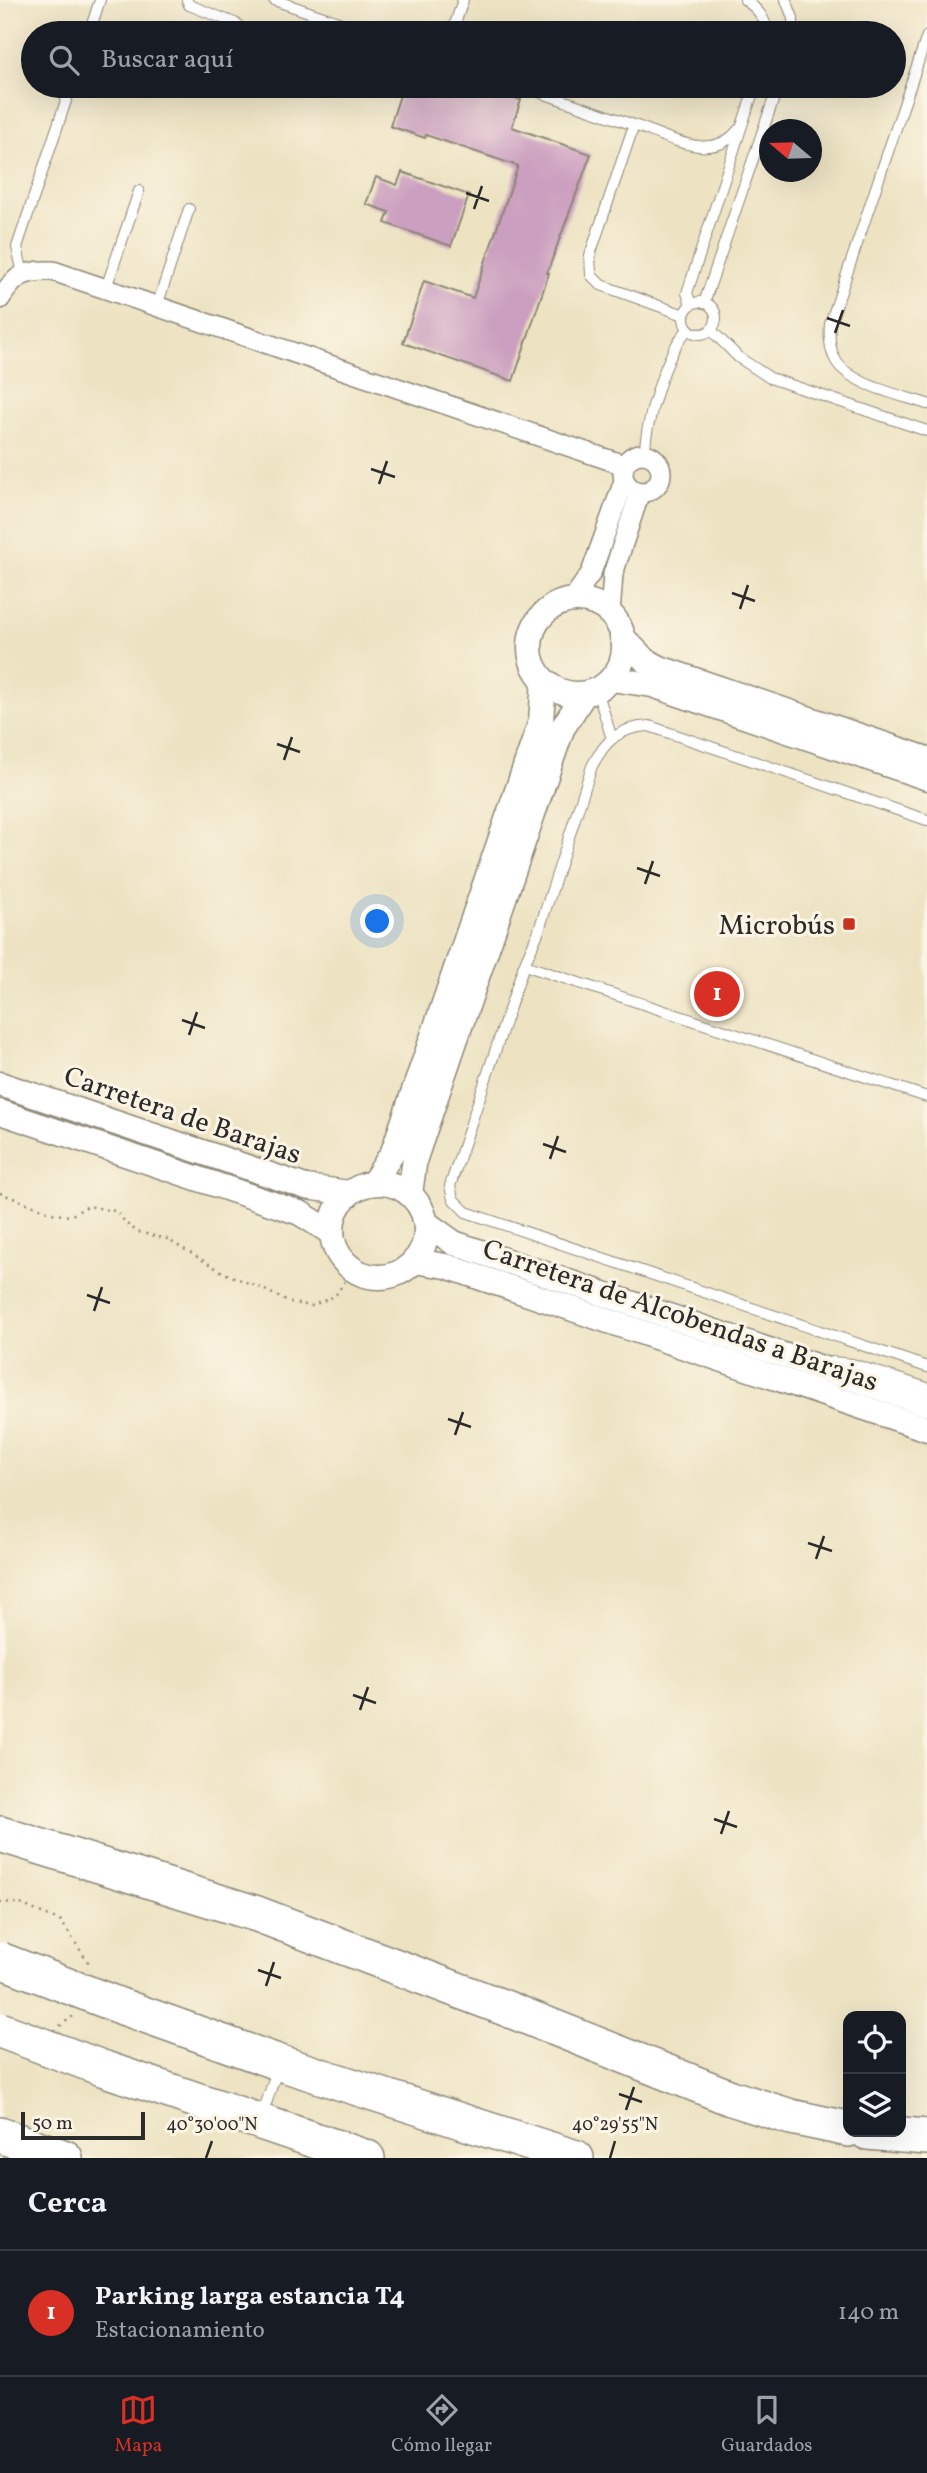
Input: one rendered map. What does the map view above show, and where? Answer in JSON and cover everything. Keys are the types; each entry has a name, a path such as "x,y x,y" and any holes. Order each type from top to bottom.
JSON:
{"highway":[{"path":"0,1834 257,1914 732,2098 791,2117 843,2128"},
{"path":"0,1960 280,2063 576,2158"},
{"path":"0,2030 367,2158"},
{"path":"0,2135 65,2158"},
{"path":"906,2135 927,2137"}],"street":[{"path":"0,299 9,285 23,274 37,270 53,271 624,473 630,489 640,492 657,485 661,472 656,460 645,454 633,456 624,473 591,573 572,600"},
{"path":"610,614 614,575 640,492"},
{"path":"927,759 660,668 645,660 622,637 610,614 586,601 572,600 558,604 545,613 536,625 531,639 530,654 535,669 544,681 562,692 652,685 927,778"},
{"path":"411,1194 415,1158 557,742 574,707 619,667 622,637"},
{"path":"373,1183 393,1152 528,760 541,721 544,681"},
{"name":"Carretera de Barajas","path":"0,1084 306,1187 349,1193"},
{"name":"Carretera de Barajas","path":"0,1112 300,1213 332,1233"},
{"path":"373,1183 387,1183 411,1194 418,1202 426,1223 422,1250 402,1271 388,1276 372,1277 353,1269 344,1262 335,1248 332,1233 339,1204 360,1186 373,1183"},
{"name":"Carretera de Alcobendas a Barajas","path":"426,1223 454,1243 927,1404"},
{"name":"Carretera de Alcobendas a Barajas","path":"414,1261 446,1266 927,1429"}],"lane":[{"path":"93,21 100,0"},
{"path":"187,0 189,5 229,21"},
{"path":"274,0 335,21"},
{"path":"456,21 463,0"},
{"path":"745,0 757,8 765,21"},
{"path":"786,0 793,21"},
{"path":"927,36 830,324 829,343 834,360 858,380 927,404"},
{"path":"23,274 17,247 67,98"},
{"path":"556,98 697,147 721,145 732,138 743,124"},
{"path":"691,304 687,293 751,98"},
{"path":"704,303 774,98"},
{"path":"634,125 590,255 591,275 601,285 684,315"},
{"path":"106,288 139,191"},
{"path":"157,306 189,209"},
{"path":"704,303 715,312 715,322 711,330 702,334 688,330 684,315 691,304 704,303"},
{"path":"645,454 645,435 670,358 680,336 688,330"},
{"path":"711,330 738,357 771,378 927,431"},
{"path":"597,688 612,739"},
{"path":"927,820 649,726 630,727 612,739 603,746 592,766 538,933 524,965 450,1186 453,1199 466,1212 927,1367"},
{"path":"524,965 927,1097"},
{"path":"780,1354 852,1364 927,1388"},
{"path":"260,2122 280,2063"}],"path":[{"path":"0,1194 62,1215 70,1216 88,1206 115,1211 138,1232 167,1239 224,1273 288,1302 311,1306 335,1296 353,1269"}],"building":[{"path":"399,98 515,98 521,100 512,127 591,154 547,273 513,381 403,343 424,281 473,298 518,166 426,135 425,138 390,126"},
{"path":"402,172 469,195 451,246 385,223 389,212 366,204 376,177 397,185"}],"place":[{"name":"Microbús","path":"849,924"},
{"name":"Parking larga estancia T4","path":"717,994"}]}
